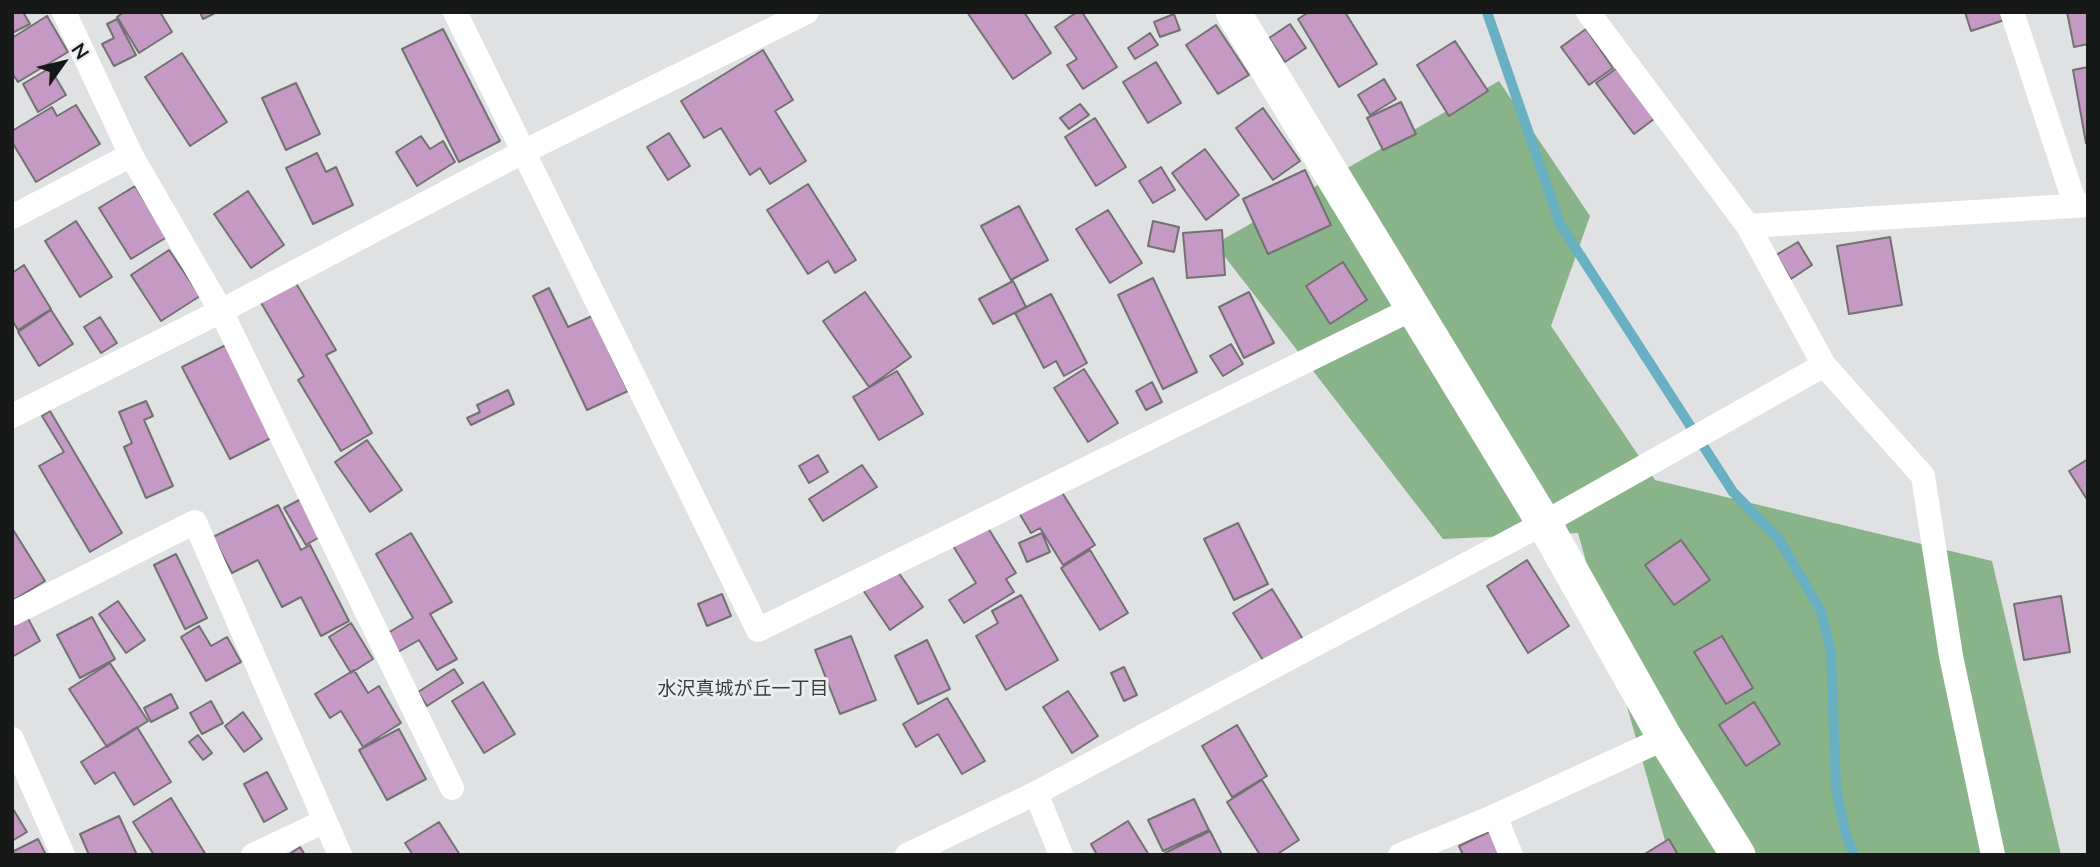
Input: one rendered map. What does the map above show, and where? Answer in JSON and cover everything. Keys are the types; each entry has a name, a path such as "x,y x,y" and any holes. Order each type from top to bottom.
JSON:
{"street":[{"path":"64,12 131,155 221,311 452,788"},
{"path":"455,12 758,630 1414,308"},
{"path":"12,416 221,311 523,152 807,12"},
{"path":"1233,12 1544,523 1665,738 1738,855"},
{"path":"1588,12 1748,226 1824,365 1923,476 1951,656 1993,855"},
{"path":"1748,226 2081,205 2012,12"},
{"path":"12,217 131,155"},
{"path":"906,855 1036,793 1544,523 1824,365"},
{"path":"12,614 195,522 340,855"},
{"path":"1400,855 1495,816 1665,738"},
{"path":"12,739 63,855"},
{"path":"1036,793 1061,855"},
{"path":"1495,816 1511,855"},
{"path":"253,855 325,821"}],"green space":[{"path":"1499,81 1590,216 1551,326 1655,480 1992,561 2061,855 1669,855 1578,533 1443,539 1215,244"}],"building":[{"path":"12,12 23,12 30,24 12,33"},
{"path":"124,12 160,12 172,32 139,53 117,17"},
{"path":"200,12 217,12 203,19"},
{"path":"967,12 1024,12 1051,53 1013,79"},
{"path":"1077,12 1082,12 1117,67 1083,89 1067,65 1077,59 1055,27"},
{"path":"1309,12 1345,12 1377,64 1339,87 1298,19"},
{"path":"1965,12 2019,12 2020,15 1971,31"},
{"path":"2067,12 2088,12 2088,44 2074,47"},
{"path":"1174,14 1180,30 1160,37 1154,22"},
{"path":"47,16 68,52 18,82 12,73 12,38"},
{"path":"117,19 136,55 114,66 102,44 114,38 107,24"},
{"path":"1290,24 1306,48 1285,62 1269,38"},
{"path":"1216,25 1249,75 1218,94 1186,45"},
{"path":"443,29 500,141 459,162 402,49"},
{"path":"1586,29 1613,68 1589,85 1561,47"},
{"path":"1150,33 1158,45 1135,59 1128,48"},
{"path":"1455,41 1488,91 1449,116 1417,65"},
{"path":"763,50 793,100 775,111 806,161 770,184 760,168 750,175 721,128 704,138 681,101"},
{"path":"182,53 227,122 190,146 145,77"},
{"path":"1156,62 1181,103 1148,123 1123,82"},
{"path":"2088,67 2088,142 2086,143 2073,70"},
{"path":"50,68 66,95 38,112 23,84"},
{"path":"1617,68 1654,119 1634,134 1596,83"},
{"path":"1384,79 1396,99 1370,115 1358,95"},
{"path":"296,83 320,134 286,150 262,98"},
{"path":"1401,102 1416,134 1383,150 1367,118"},
{"path":"1080,104 1089,115 1069,129 1060,118"},
{"path":"76,105 100,144 36,182 12,142 12,131 52,107 57,116"},
{"path":"1263,108 1300,161 1273,180 1236,128"},
{"path":"1095,118 1126,167 1096,186 1065,137"},
{"path":"669,133 690,166 668,180 647,147"},
{"path":"421,136 430,149 443,141 455,162 417,186 396,152"},
{"path":"1205,149 1239,195 1206,220 1172,173"},
{"path":"317,153 326,172 336,167 353,205 313,224 286,168"},
{"path":"1161,167 1175,190 1153,203 1139,181"},
{"path":"1305,170 1331,225 1268,254 1243,199"},
{"path":"808,184 856,260 835,273 828,261 808,274 767,210"},
{"path":"135,186 167,237 131,259 99,208"},
{"path":"248,191 284,245 251,268 214,214"},
{"path":"1019,206 1048,260 1011,280 981,226"},
{"path":"1108,210 1142,263 1110,283 1076,229"},
{"path":"76,221 112,277 80,297 45,241"},
{"path":"1153,221 1179,227 1174,252 1148,246"},
{"path":"1222,230 1225,275 1187,278 1183,233"},
{"path":"1890,237 1902,305 1849,314 1837,246"},
{"path":"1798,242 1812,265 1791,279 1776,255"},
{"path":"169,250 200,296 161,321 131,275"},
{"path":"1343,262 1367,300 1330,324 1306,286"},
{"path":"24,265 51,309 18,330 12,320 12,273"},
{"path":"1153,278 1197,372 1163,389 1118,295"},
{"path":"294,280 336,350 326,355 372,433 341,451 298,380 304,376 260,301"},
{"path":"1013,281 1026,307 993,324 979,299"},
{"path":"549,288 568,327 592,316 628,391 587,410 533,296"},
{"path":"865,292 911,357 869,387 823,321"},
{"path":"1249,292 1274,343 1244,358 1219,307"},
{"path":"1051,294 1087,363 1064,376 1056,361 1044,368 1015,313"},
{"path":"51,310 73,344 39,366 18,332"},
{"path":"100,317 117,343 101,353 84,327"},
{"path":"1231,344 1243,364 1223,376 1210,356"},
{"path":"226,345 273,437 230,459 182,367"},
{"path":"1084,369 1118,423 1088,442 1054,388"},
{"path":"897,371 923,414 879,440 853,397"},
{"path":"1152,382 1162,402 1146,410 1136,391"},
{"path":"508,390 514,404 471,425 467,418 480,412 477,405"},
{"path":"146,401 153,416 144,420 173,486 146,498 124,447 132,443 119,412"},
{"path":"50,411 122,533 90,552 39,466 64,452 42,416"},
{"path":"367,440 402,490 370,512 335,462"},
{"path":"818,455 828,472 809,483 799,466"},
{"path":"2088,459 2088,501 2069,471"},
{"path":"862,465 877,487 823,521 809,499"},
{"path":"1058,486 1095,545 1063,565 1040,528 1031,533 1018,511"},
{"path":"303,498 323,535 306,545 284,508"},
{"path":"278,505 301,550 310,545 349,621 321,636 301,597 282,607 258,560 232,573 213,537"},
{"path":"983,520 1016,573 1006,579 1014,592 964,623 949,600 976,583 950,541"},
{"path":"1238,523 1268,584 1234,600 1204,539"},
{"path":"12,528 45,581 12,601"},
{"path":"411,533 452,602 430,614 457,659 437,670 419,640 398,652 386,634 413,618 376,554"},
{"path":"1042,533 1050,552 1027,562 1019,543"},
{"path":"1681,540 1710,580 1674,605 1645,565"},
{"path":"1090,550 1128,613 1100,630 1061,568"},
{"path":"176,554 207,618 185,629 154,565"},
{"path":"1527,560 1569,626 1528,653 1487,586"},
{"path":"893,565 923,607 890,630 861,587"},
{"path":"1272,589 1304,641 1266,665 1233,613"},
{"path":"722,594 731,616 707,626 698,604"},
{"path":"1021,595 1058,660 1006,690 976,636 998,623 992,611"},
{"path":"2061,596 2070,652 2024,660 2014,604"},
{"path":"118,601 145,640 126,653 99,614"},
{"path":"24,611 40,641 12,657 12,618"},
{"path":"92,617 115,659 80,678 57,635"},
{"path":"351,623 373,659 351,673 329,637"},
{"path":"199,626 211,646 227,637 241,662 206,681 181,637"},
{"path":"851,636 876,700 840,714 815,650"},
{"path":"1722,636 1753,688 1726,704 1694,652"},
{"path":"927,640 950,689 918,704 895,656"},
{"path":"110,663 148,721 107,747 69,689"},
{"path":"1124,667 1137,695 1124,701 1111,673"},
{"path":"454,669 463,683 427,706 418,692"},
{"path":"354,670 368,693 379,686 401,723 363,747 341,711 330,718 315,694"},
{"path":"483,682 515,734 484,753 452,701"},
{"path":"1068,691 1098,736 1072,753 1043,707"},
{"path":"171,694 178,708 151,722 144,708"},
{"path":"947,698 985,761 962,774 938,734 916,747 903,724"},
{"path":"211,701 223,723 202,734 190,713"},
{"path":"1754,702 1780,744 1746,766 1719,725"},
{"path":"243,712 262,739 244,752 225,726"},
{"path":"1237,725 1267,776 1232,797 1202,746"},
{"path":"137,727 171,782 134,805 114,772 95,784 81,762"},
{"path":"399,729 426,779 387,800 359,750"},
{"path":"198,735 212,753 203,760 189,742"},
{"path":"267,772 287,809 264,822 244,784"},
{"path":"1262,780 1299,840 1276,855 1260,855 1227,802"},
{"path":"171,798 206,855 154,855 133,822"},
{"path":"1194,799 1209,830 1163,851 1148,820"},
{"path":"12,810 27,832 12,841"},
{"path":"119,816 137,855 89,855 80,834"},
{"path":"1128,821 1149,855 1097,855 1091,844"},
{"path":"439,822 460,855 413,855 405,843"},
{"path":"1493,830 1505,855 1463,855 1459,846"},
{"path":"1210,831 1222,855 1166,855 1165,853"},
{"path":"38,839 46,855 12,855 12,852"},
{"path":"1669,839 1678,855 1643,855"},
{"path":"300,847 305,855 288,855"}],"waterway":[{"path":"1487,12 1560,224 1733,492 1778,538 1821,611 1831,652 1836,789 1846,835 1854,855"}],"district":[{"name":"水沢真城が丘一丁目","path":"743,689"}]}
